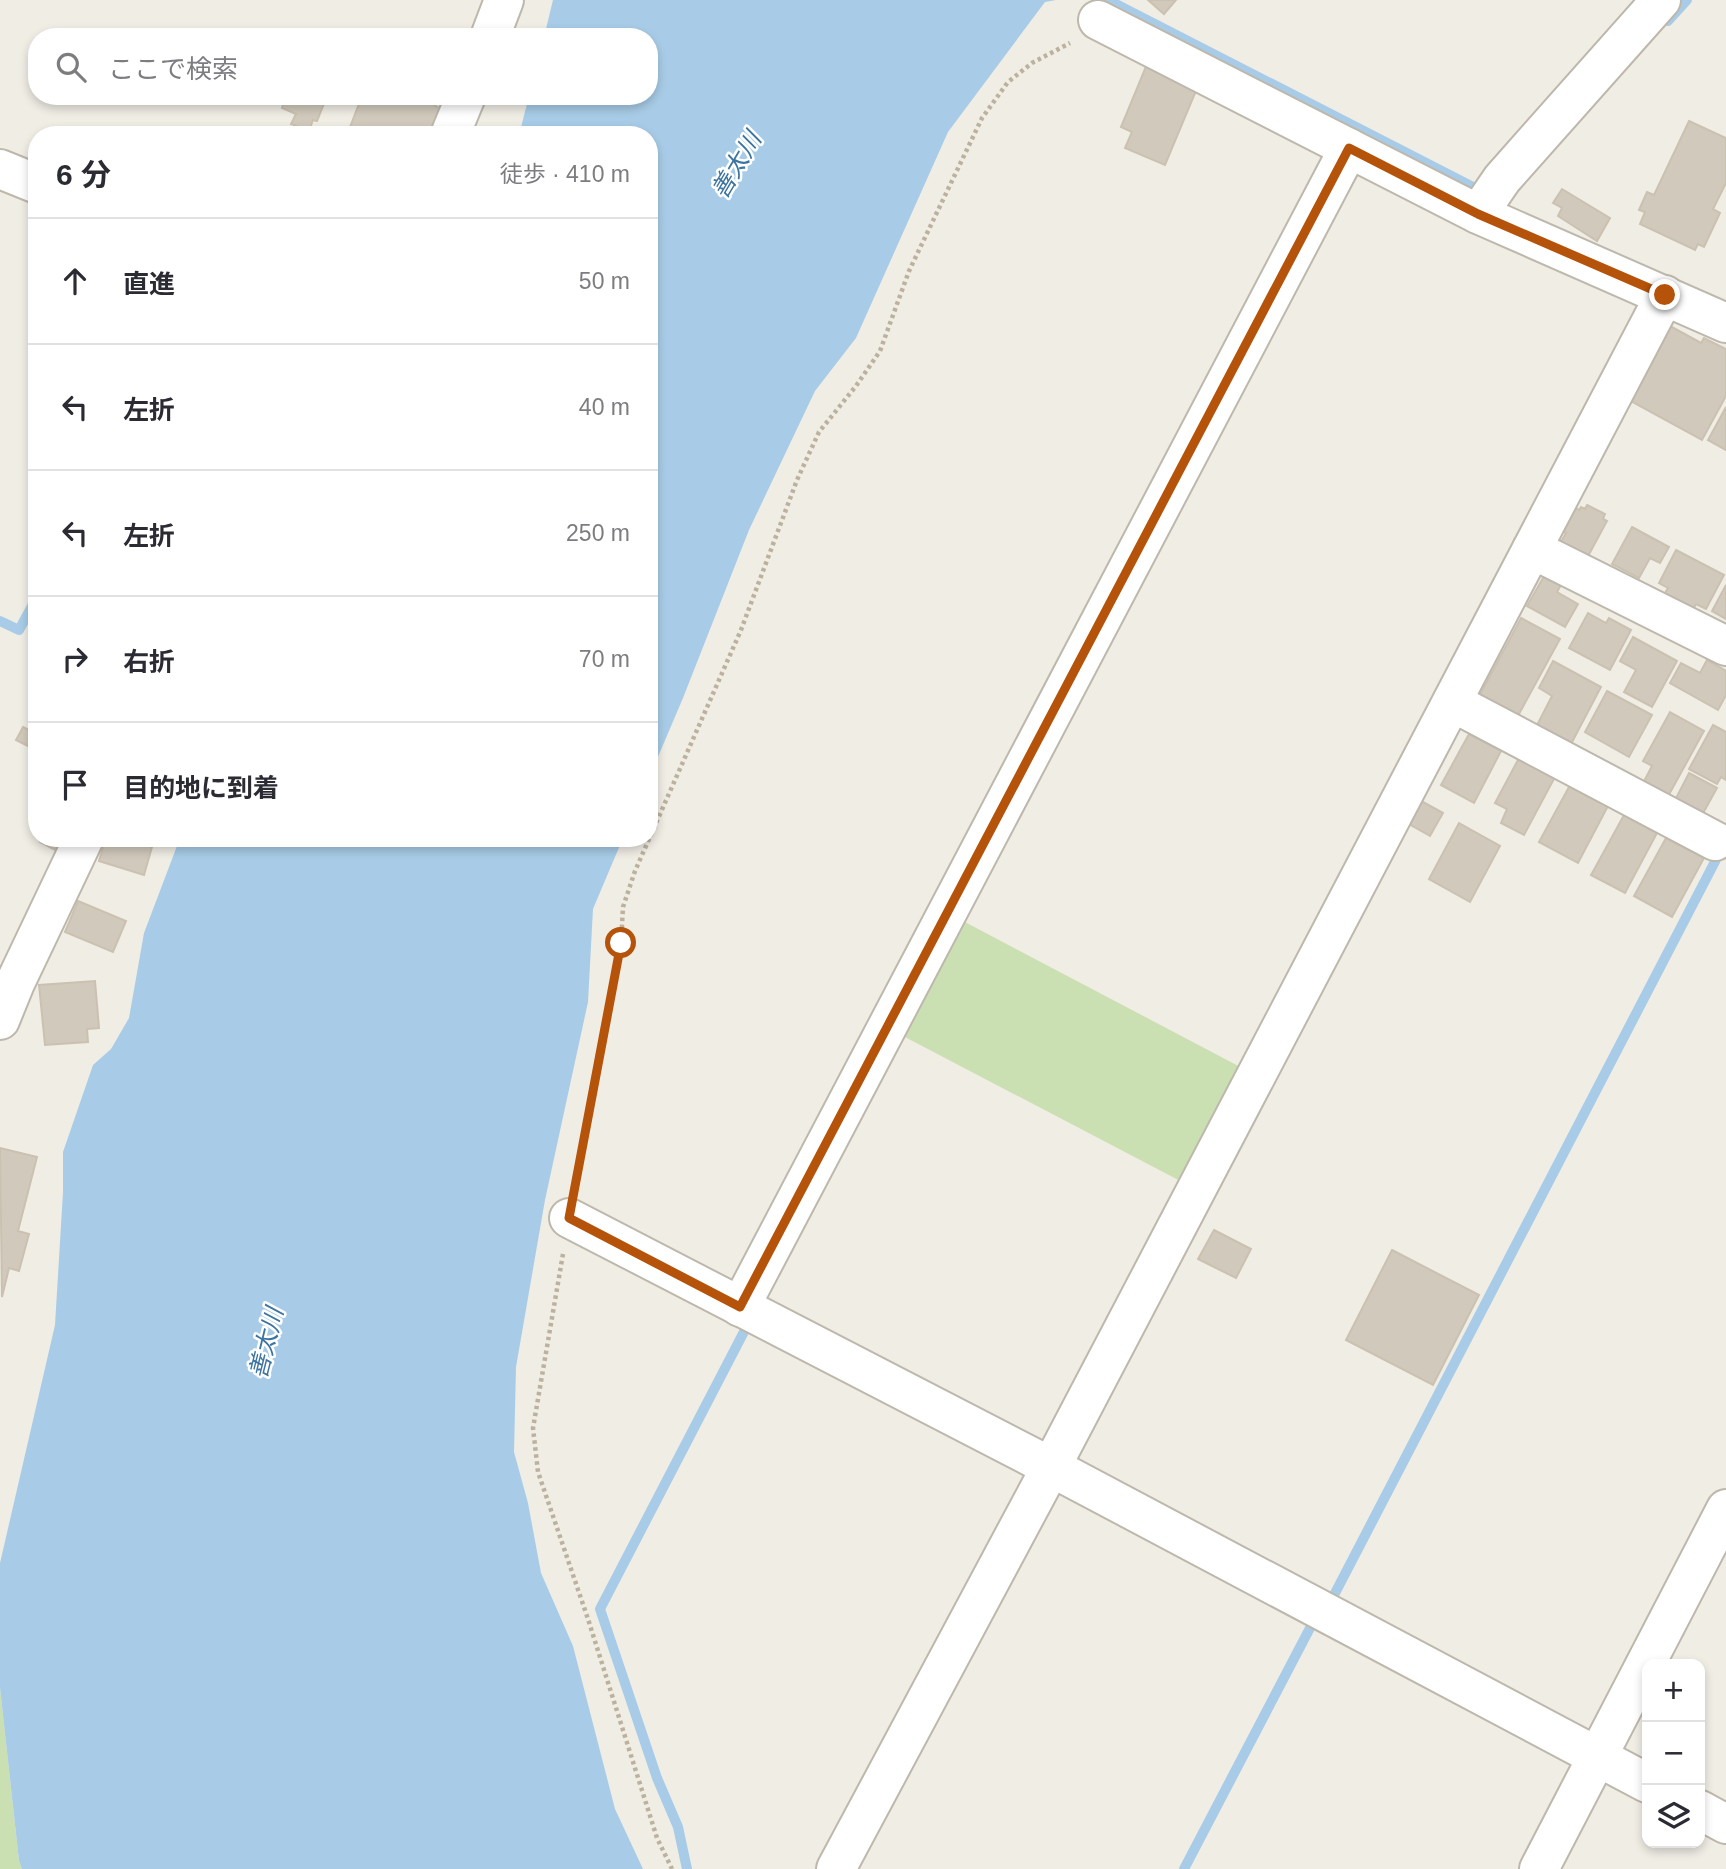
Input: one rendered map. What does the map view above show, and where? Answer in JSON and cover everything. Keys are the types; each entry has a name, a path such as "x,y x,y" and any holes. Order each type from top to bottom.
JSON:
{"street":[{"path":"493,28 504,0"},
{"path":"1478,214 1502,179 1661,0"},
{"path":"1098,20 1478,214 1726,323"},
{"path":"454,126 462,105"},
{"path":"740,1307 1349,148"},
{"path":"0,169 28,180"},
{"path":"836,1869 1051,1467 1665,295"},
{"path":"1532,549 1726,646"},
{"path":"1452,702 1715,841"},
{"path":"0,1020 7,980 79,847"},
{"path":"569,1218 1051,1467 1642,1780"},
{"path":"1539,1869 1726,1509"},
{"path":"1705,1813 1726,1824"}],"path":[{"path":"658,819 741,630 797,480 819,432 880,351 909,271 982,118 1008,82 1032,63 1075,41 1098,20"},
{"path":"646,847 623,907 621,943 533,1428 538,1472 657,1838 672,1869"}],"green space":[{"path":"963,921 1246,1070 1186,1184 903,1036"},
{"path":"0,1688 19,1861 22,1869 0,1869"}],"water":[{"name":"善太川","path":"553,0 1056,0 1045,2 948,132 856,338 815,391 749,530 658,757 658,126 521,126 527,105 658,105 658,28 546,28"},
{"path":"1097,0 1119,0 1482,186 1474,194"},
{"name":"善太川","path":"177,847 619,847 593,909 588,1002 545,1200 516,1367 514,1452 528,1503 541,1573 573,1646 615,1809 643,1869 22,1869 0,1688 0,1563 55,1325 63,1152 93,1065 111,1049 129,1018 144,933"}],"building":[{"path":"1148,0 1176,0 1164,14"},
{"path":"1147,64 1198,86 1165,165 1125,148 1132,132 1121,127"},
{"path":"283,105 323,105 317,121 313,120 311,126 291,124 296,114 282,108"},
{"path":"359,105 435,105 442,109 436,126 350,126"},
{"path":"1689,121 1726,138 1726,183 1713,209 1720,213 1704,247 1698,244 1695,250 1640,224 1645,212 1639,210 1647,192 1654,195"},
{"path":"1562,189 1610,218 1597,241 1558,216 1562,208 1553,203"},
{"path":"1670,326 1701,343 1704,338 1726,349 1726,396 1702,440 1625,398"},
{"path":"1726,407 1726,450 1708,440"},
{"path":"1587,505 1605,514 1603,519 1607,521 1586,560 1559,545 1566,533 1560,530 1573,506 1579,510 1581,507 1585,509"},
{"path":"1632,527 1669,547 1660,563 1650,558 1639,578 1612,564"},
{"path":"1676,550 1724,575 1706,609 1696,604 1691,613 1662,598 1668,588 1659,583"},
{"path":"1544,576 1561,585 1557,592 1578,604 1565,627 1527,606"},
{"path":"1726,585 1726,619 1712,611"},
{"path":"1588,613 1606,623 1609,618 1631,630 1610,670 1569,648"},
{"path":"1521,618 1560,639 1514,723 1476,702"},
{"path":"1633,637 1677,661 1652,707 1624,692 1636,670 1620,661"},
{"path":"1707,660 1726,671 1726,695 1718,710 1670,683 1681,663 1700,673"},
{"path":"1553,661 1601,687 1569,748 1535,729 1552,696 1539,688"},
{"path":"1607,691 1652,715 1629,757 1585,732"},
{"path":"1670,712 1704,731 1666,800 1641,787 1652,766 1643,761"},
{"path":"1713,725 1726,732 1726,780 1721,777 1717,784 1689,769"},
{"path":"23,727 28,730 28,746 16,740"},
{"path":"1469,734 1501,751 1474,803 1441,785"},
{"path":"1519,758 1555,777 1524,835 1501,823 1507,809 1495,803"},
{"path":"1689,773 1717,788 1701,817 1674,802"},
{"path":"1570,785 1608,806 1578,863 1539,842"},
{"path":"1414,797 1443,813 1430,836 1402,820"},
{"path":"1624,815 1657,833 1625,893 1591,875"},
{"path":"1459,823 1500,846 1470,902 1429,879"},
{"path":"1666,838 1704,858 1672,917 1634,896"},
{"path":"103,847 152,847 144,875 99,861"},
{"path":"78,901 126,921 113,952 65,932"},
{"path":"95,981 99,1028 87,1029 88,1042 45,1045 39,985"},
{"path":"0,1148 37,1157 18,1231 29,1234 19,1271 9,1268 2,1297"},
{"path":"1214,1230 1251,1249 1236,1278 1198,1259"},
{"path":"1392,1250 1479,1295 1433,1385 1346,1340"}],"waterway":[{"path":"1668,21 1687,0"},
{"path":"0,621 19,630 28,614"},
{"path":"1332,1599 1721,850"},
{"path":"687,1869 678,1827 657,1778 600,1609 748,1324"},
{"path":"1184,1869 1310,1628"}],"route":[{"path":"621,943 569,1218 740,1307 1349,148 1478,214 1665,295"}]}
